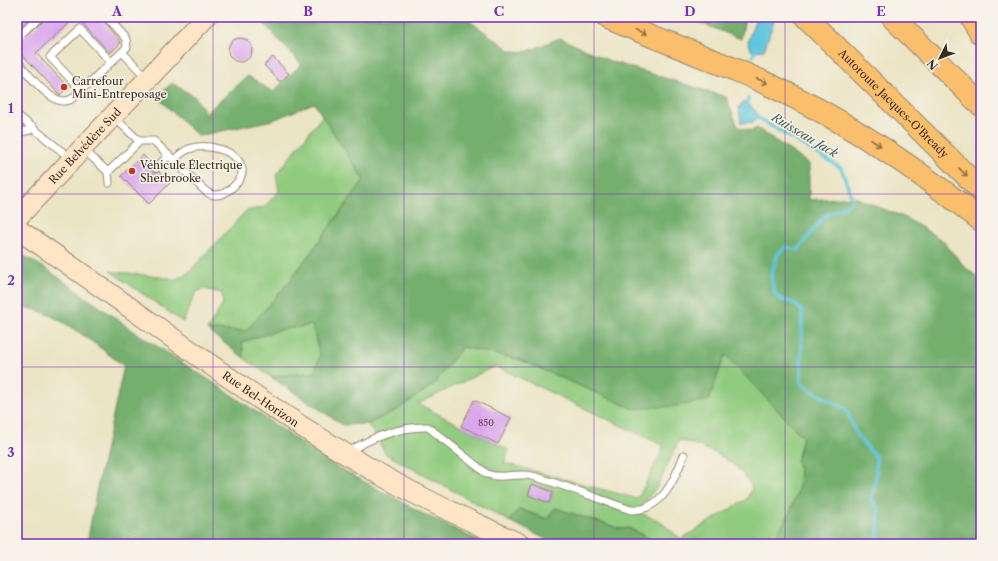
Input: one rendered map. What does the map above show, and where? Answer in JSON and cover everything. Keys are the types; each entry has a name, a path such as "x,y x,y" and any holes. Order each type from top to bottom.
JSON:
{"highway":[{"path":"606,17 740,72 804,102 900,159 981,220"},
{"name":"Autoroute Jacques-O'Bready","path":"806,17 981,190"},
{"path":"892,17 981,105"},
{"path":"971,17 981,34"}],"street":[{"name":"Rue Belvédère Sud","path":"17,218 206,17"},
{"name":"Rue Belvédère Sud","path":"186,40 210,17"},
{"name":"Rue Bel-Horizon","path":"17,229 269,406 345,454 413,493 520,544"}],"lane":[{"path":"17,38 40,17"},
{"path":"17,62 47,93 58,101 68,101 127,47 126,39 106,17"},
{"path":"81,90 50,57 80,29 111,62"},
{"path":"122,52 148,80"},
{"path":"17,115 77,154 108,172"},
{"path":"113,116 139,141 154,142 171,158 205,191 213,195 225,193 239,181 242,174 241,166 230,154 218,148 188,149 171,158 156,168"},
{"path":"17,134 30,130 34,127"},
{"path":"108,183 108,172 139,141"},
{"path":"345,454 375,437 420,426 428,427 487,474 494,476 514,474 532,476 631,510 647,508 659,500 667,491 676,476 684,455"}],"green space":[{"path":"258,17 464,17 511,51 526,52 560,38 610,61 726,97 738,127 751,131 757,128 809,164 809,200 854,197 906,218 942,240 965,267 981,280 981,544 771,544 788,517 798,491 800,475 797,460 803,437 725,355 709,400 676,406 634,409 518,359 462,347 434,384 397,410 368,424 343,425 271,377 315,372 320,356 312,325 279,330 242,342 244,358 207,330 246,331 289,282 364,180 314,103 273,120 198,136 157,97 172,83 195,97 206,113 248,76 273,92 301,64"},
{"path":"686,17 745,17 741,39"},
{"path":"323,115 364,180 289,282 246,331 207,330 223,304 222,293 204,289 196,292 183,322 110,271 176,279 188,273 246,211 264,207 279,191 276,175"},
{"path":"17,257 26,257 48,270 132,330 223,389 332,464 422,513 485,544 87,544 97,488 124,366 73,328 44,313 30,308 17,307"},
{"path":"312,325 320,356 315,372 271,377 244,358 242,342 279,330"},
{"path":"462,347 518,359 634,409 725,354 803,437 797,460 800,475 798,491 788,517 771,544 660,544 629,528 621,529 555,508 547,519 519,509 509,521 386,454 368,424 397,410 434,384","holes":["495,366 664,446 638,499 504,463 509,450 418,404","679,440 701,447 721,456 738,469 746,477 752,487 747,499 681,539 658,520 642,514 643,504 657,487","532,484 553,492 549,503 528,496"]},
{"path":"555,508 621,529 628,528 660,544 556,544 509,521 519,509 547,519"}],"water":[{"path":"756,17 773,17 774,21 764,50 752,51 748,42"},
{"path":"743,102 751,107 758,115 758,118 753,122 741,123 739,107"}],"building":[{"path":"17,17 32,17 17,31"},
{"path":"44,17 75,17 36,53 68,87 60,95 17,49 17,43 42,21"},
{"path":"77,17 100,17 121,43 110,53"},
{"path":"240,38 245,39 251,45 251,55 245,61 240,62 235,61 229,55 228,50 229,45 235,39"},
{"path":"273,57 289,74 280,82 264,65"},
{"path":"143,155 152,165 152,171 155,173 159,172 170,183 149,204 121,176"},
{"path":"474,400 511,418 498,444 461,426"},
{"path":"532,484 553,492 549,503 528,495"}],"waterway":[{"name":"Ruisseau Jack","path":"753,56 756,48"},
{"name":"Ruisseau Jack","path":"747,108 748,98"},
{"name":"Ruisseau Jack","path":"755,116 841,168 853,200 846,206 824,216 798,250 786,247 778,254 771,275 775,294 780,299 794,303 802,311 801,383 812,391 846,409 857,436 876,457 876,479 871,500 879,508 878,538 884,544"}],"place":[{"name":"Carrefour Mini-Entreposage","path":"64,87"},
{"name":"Véhicule Électrique Sherbrooke","path":"132,171"}]}
